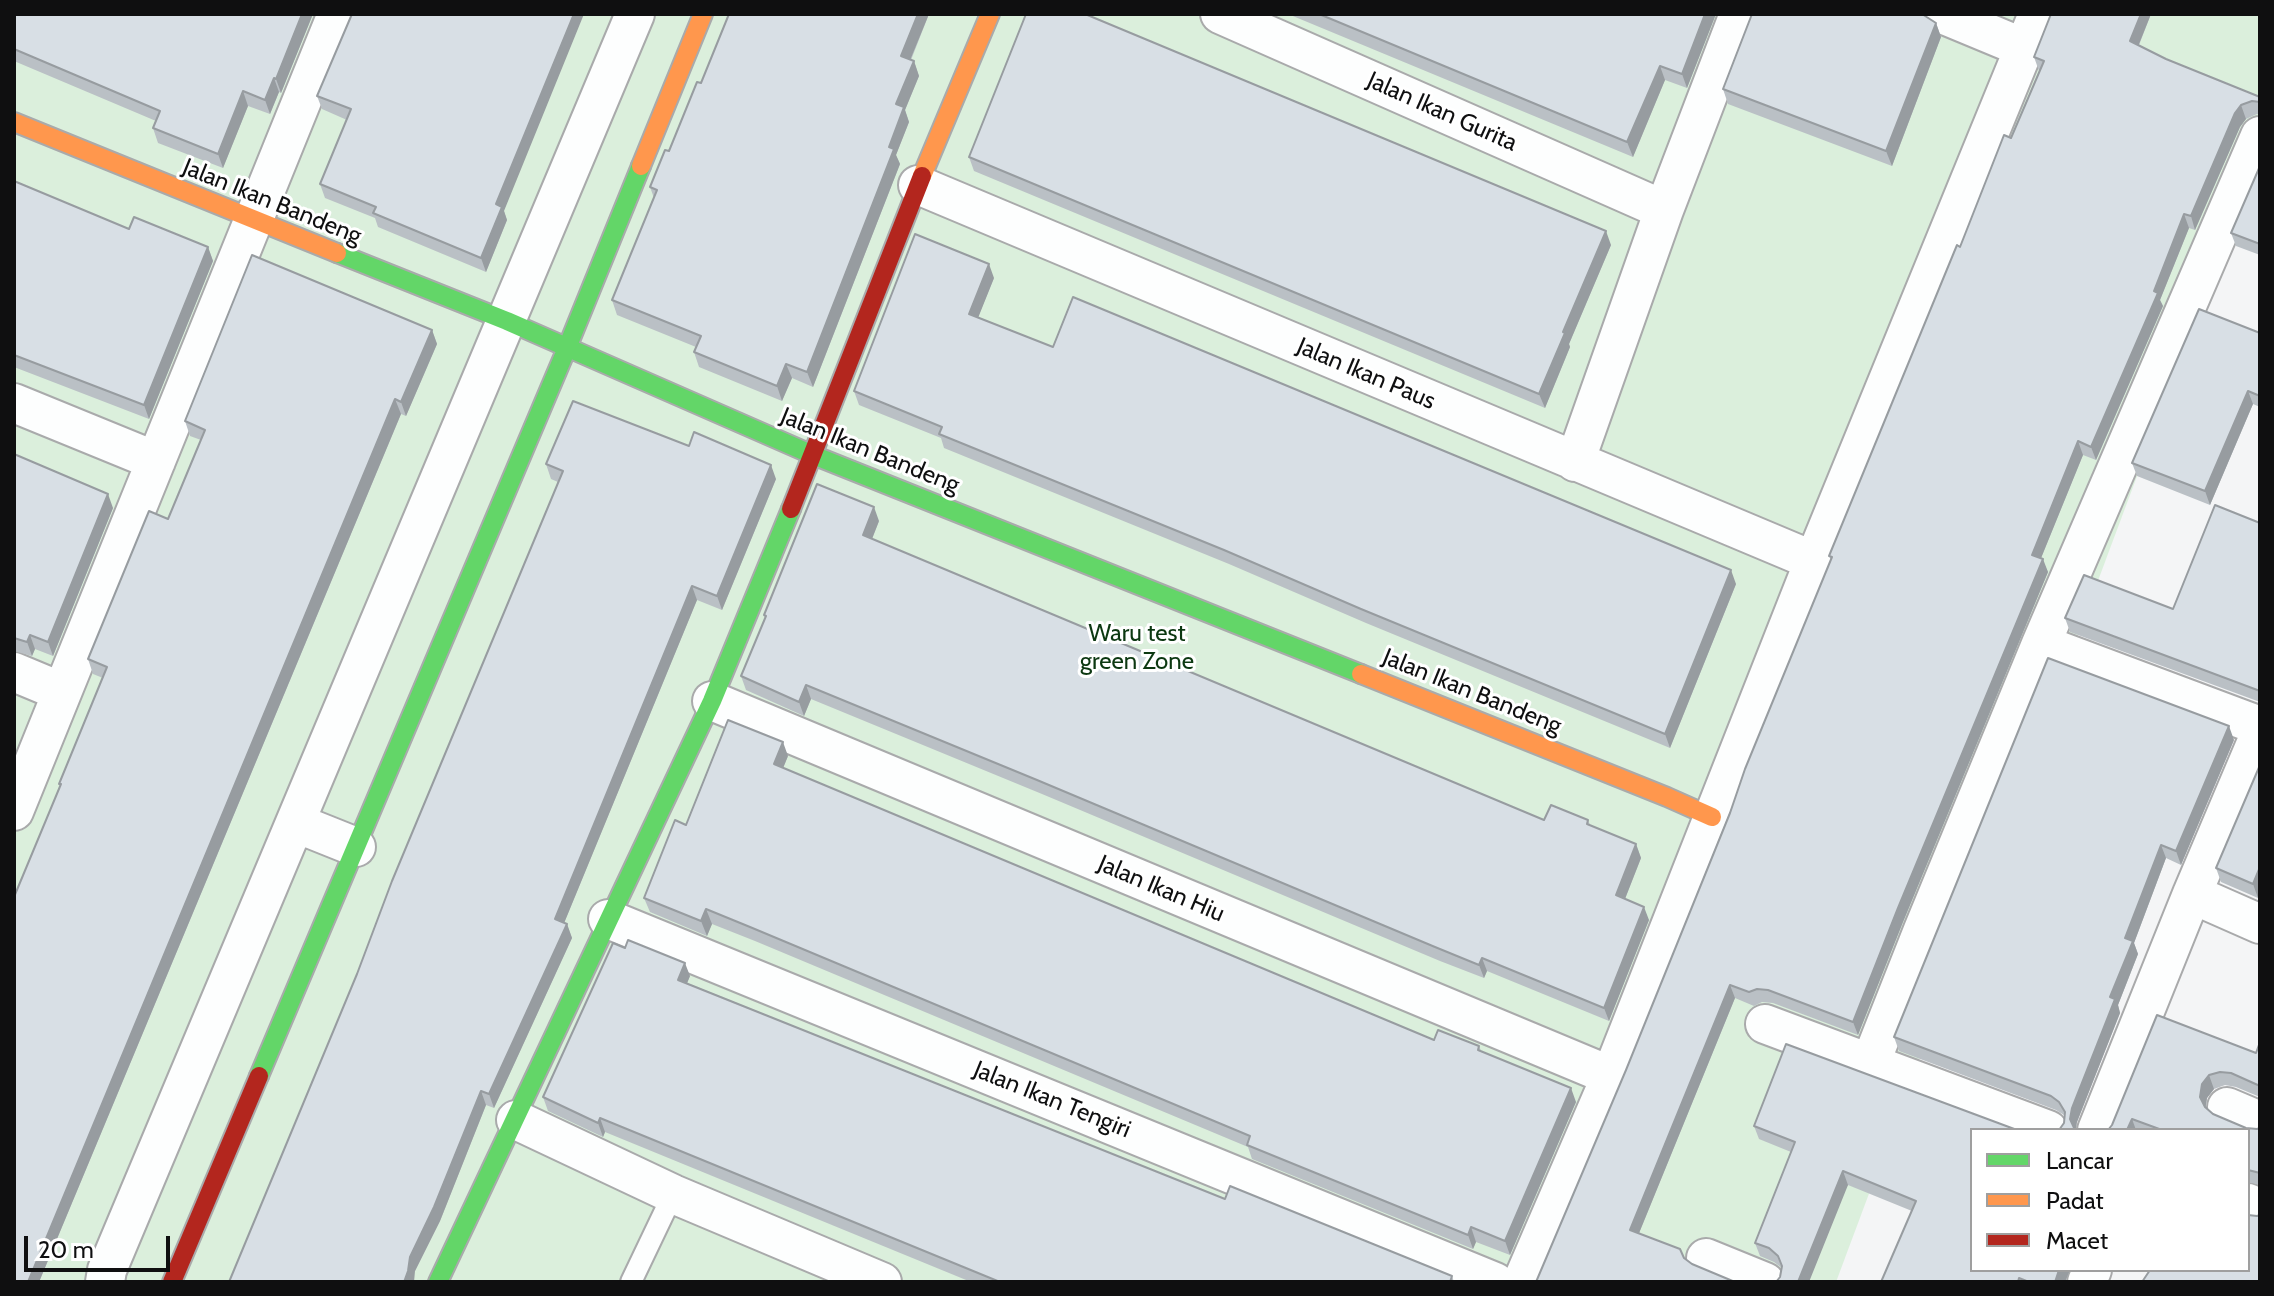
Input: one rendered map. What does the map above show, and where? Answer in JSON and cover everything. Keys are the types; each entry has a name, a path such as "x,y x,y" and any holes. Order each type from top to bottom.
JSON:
{"street":[{"path":"14,811 337,14"},
{"path":"105,1282 107,1270 635,14"},
{"path":"172,1282 567,348 703,14"},
{"path":"438,1282 712,701 813,455 918,185 990,14"},
{"name":"Jalan Ikan Gurita","path":"1220,14 1664,210"},
{"path":"1575,462 1664,210 1739,14"},
{"path":"1522,1282 1611,1076 1814,561 2031,31 1942,14"},
{"name":"Jalan Ikan Bandeng","path":"14,122 507,321 813,455 1712,817"},
{"path":"1870,1064 2041,644 2260,136"},
{"name":"Jalan Ikan Paus","path":"918,185 1814,561"},
{"path":"14,403 156,461"},
{"path":"2041,644 2260,726"},
{"path":"14,672 62,692"},
{"name":"Jalan Ikan Hiu","path":"712,701 1611,1076"},
{"path":"2098,1128 2260,734"},
{"path":"296,823 356,847"},
{"path":"2192,894 2260,924"},
{"name":"Jalan Ikan Tengiri","path":"608,919 1495,1282"},
{"path":"1765,1024 2043,1128"},
{"path":"516,1120 673,1194 819,1270 882,1282"},
{"path":"1706,1258 1765,1282"}],"lane":[{"path":"631,1282 673,1194"}],"green space":[{"name":"Waru test green Zone","path":"14,14 2260,14 2260,147 1836,1282 14,1282"}],"building":[{"path":"14,14 302,14 265,100 243,91 218,154 153,128 160,111 14,49"},
{"path":"352,14 574,14 496,204 502,207 481,258 373,213 376,207 320,184 351,109 317,96"},
{"path":"729,14 918,14 901,56 914,61 896,104 904,107 889,147 894,149 807,372 786,364 777,386 694,352 701,336 612,300 657,190 650,187 665,150 669,151 697,82 701,83"},
{"path":"1026,14 1085,14 1606,231 1539,394 969,157"},
{"path":"1319,14 1705,14 1682,74 1660,66 1627,142"},
{"path":"1752,14 1922,14 1936,23 1886,151 1723,89"},
{"path":"2051,14 2141,14 2130,41 2260,97 2260,102 2241,105 2235,113 2191,216 2184,214 2154,291 2158,293 2091,447 2078,441 2032,555 2043,559 1853,1022 1768,990 1749,992 1730,985 1630,1230 1680,1249 1684,1258 1692,1264 1735,1282 1536,1282 1626,1070 1832,557 1829,556 1957,245 1960,247 2004,135 2011,138 2044,61 2034,57"},
{"path":"2260,166 2260,244 2231,233"},
{"path":"14,181 129,229 134,217 208,247 144,405 14,355"},
{"path":"915,234 989,264 969,314 1053,347 1073,297 1731,570 1665,734 939,434 942,427 854,391"},
{"path":"252,255 432,330 401,402 395,399 28,1282 14,1282 14,897 107,667 88,659 149,511 168,519 205,430 185,421"},
{"path":"2199,309 2260,333 2260,396 2248,391 2205,491 2132,463"},
{"path":"573,401 689,446 694,432 771,465 717,596 692,586 555,919 567,924 489,1094 481,1091 434,1207 410,1257 404,1282 229,1282 563,471 546,464"},
{"path":"14,454 108,494 48,642 30,635 27,642 14,638"},
{"path":"817,484 874,507 863,535 1544,820 1551,805 1636,844 1616,895 1644,907 1604,1008 1482,958 1479,965 806,685 799,702 741,676"},
{"path":"2215,505 2260,523 2260,691 2065,618 2084,575 2173,609"},
{"path":"2048,658 2229,726 2176,851 2161,845 2125,938 2133,941 2110,997 2115,999 2072,1108 2070,1119 2074,1128 2060,1128 2065,1112 2051,1096 1894,1037"},
{"path":"728,720 783,742 774,764 1434,1040 1438,1030 1571,1088 1505,1241 1471,1227 1468,1235 1247,1145 1250,1136 706,909 701,921 644,898 675,820 686,825"},
{"path":"2260,765 2260,867 2253,884 2216,868"},
{"path":"628,940 685,963 678,980 1225,1199 1230,1186 1452,1276 1450,1282 1000,1282 600,1118 598,1123 543,1097 613,943 625,948"},
{"path":"2157,1015 2256,1053 2260,1042 2260,1086 2231,1073 2220,1072 2209,1075 2202,1084 2200,1097 2205,1107 2213,1114 2246,1128 2157,1128 2132,1119 2128,1128 2110,1128"},
{"path":"1786,1044 2012,1128 1970,1128 1970,1272 2058,1272 2055,1282 2029,1282 2019,1278 2018,1282 1881,1282 1916,1201 1843,1171 1798,1282 1776,1282 1782,1266 1778,1256 1769,1248 1755,1243 1795,1142 1754,1126"},
{"path":"2250,1128 2260,1128 2260,1173 2250,1170"},
{"path":"2250,1215 2260,1215 2260,1282 2142,1282 2149,1272 2250,1272"}],"traffic: fast":[{"path":"259,1076 641,166"},
{"path":"337,253 507,321 813,455 1361,674"},
{"path":"438,1282 712,701 791,509"}],"traffic: slow":[{"path":"641,166 703,14"},
{"path":"922,176 990,14"},
{"path":"14,122 337,253"},
{"path":"1361,674 1712,817"}],"traffic: jam":[{"path":"791,509 922,176"},
{"path":"172,1282 259,1076"}]}
